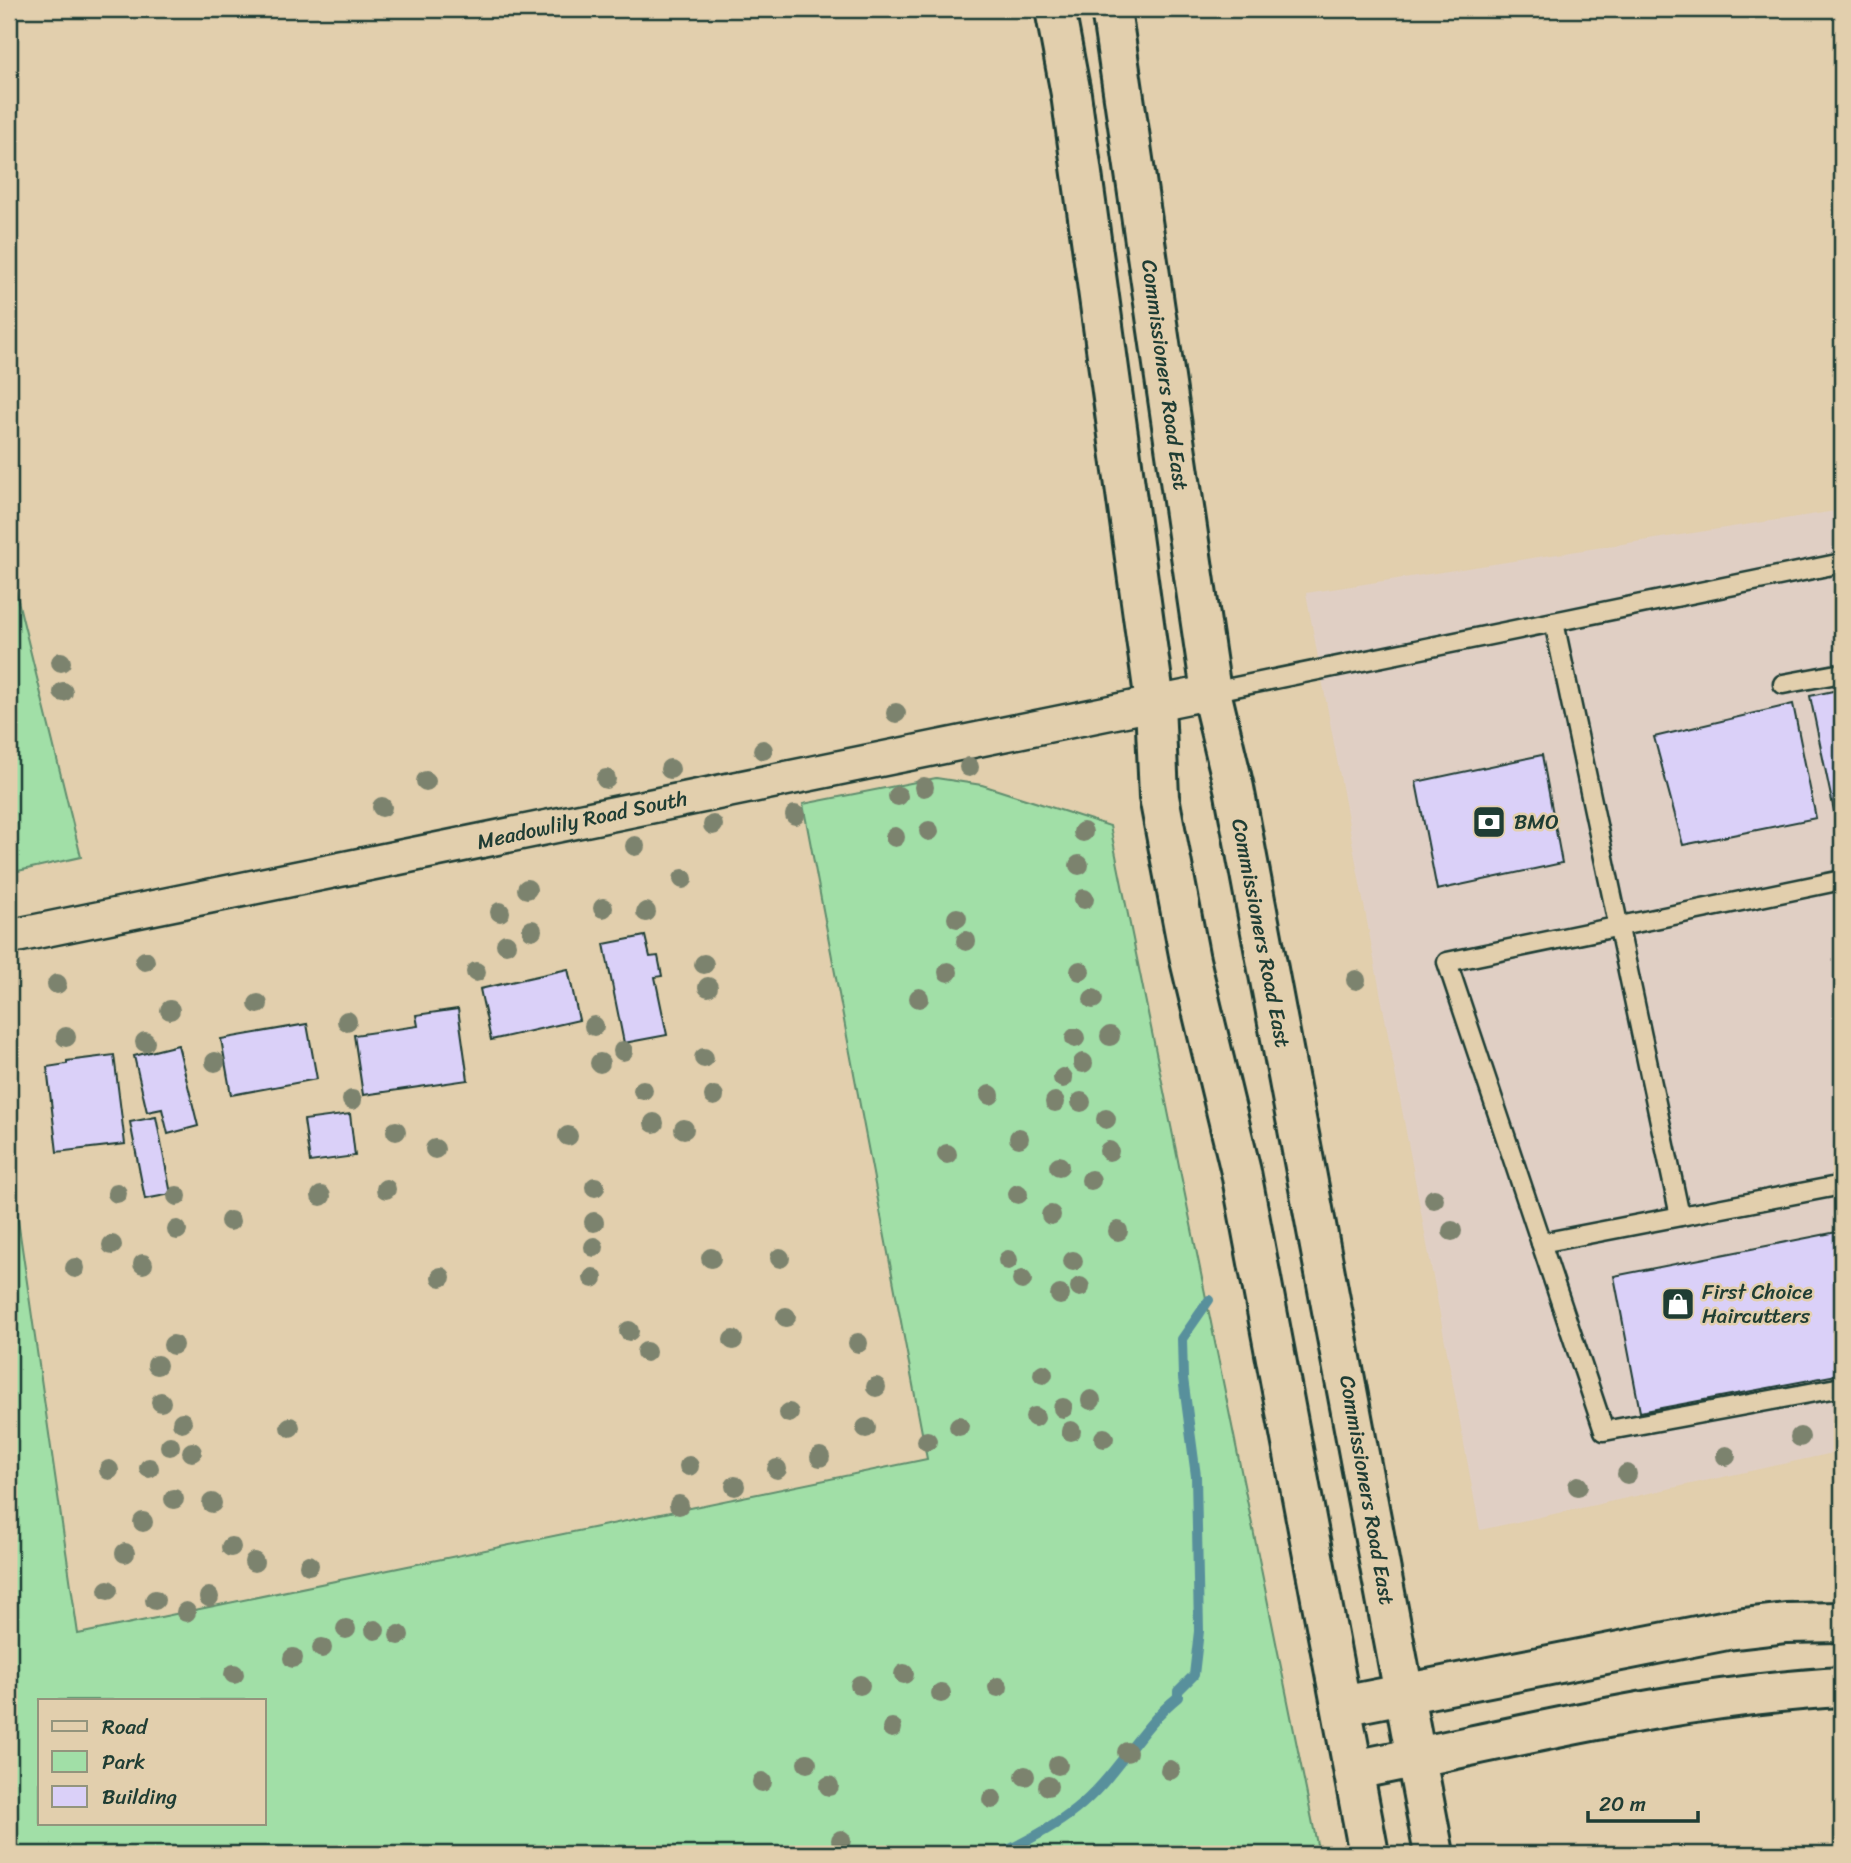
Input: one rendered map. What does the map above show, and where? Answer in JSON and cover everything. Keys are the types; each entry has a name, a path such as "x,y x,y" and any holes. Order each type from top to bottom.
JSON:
{"main road":[{"path":"1055,9 1071,94 1155,703 1159,797 1190,960 1241,1172 1369,1854"},
{"name":"Commissioners Road East","path":"1111,9 1211,692 1234,788 1434,1854"},
{"path":"1342,1706 1727,1630 1786,1623 1842,1622"},
{"path":"1354,1770 1649,1710 1763,1691 1842,1686"}],"street":[{"name":"Meadowlily Road South","path":"9,937 1211,692"}],"lane":[{"path":"1211,692 1842,562"},
{"path":"1554,622 1680,1216"},
{"path":"1783,684 1842,673"},
{"path":"1842,880 1447,962 1604,1431 1842,1387"},
{"path":"1541,1243 1842,1185"}],"shaded area":[{"path":"1842,510 1842,1451 1480,1530 1306,593"}],"green space":[{"path":"9,564 81,857 9,873"},
{"path":"936,778 982,785 1110,826 1319,1854 9,1854 9,1158 78,1634 927,1459 803,804"}],"building":[{"path":"1842,689 1842,809 1834,811 1810,696"},
{"path":"1793,704 1816,818 1683,845 1654,737"},
{"name":"BMO","path":"1542,755 1562,863 1437,890 1416,782"},
{"path":"645,936 650,957 658,956 662,976 655,977 667,1035 624,1043 604,944"},
{"path":"568,969 579,1020 491,1040 480,989"},
{"path":"458,1009 468,1080 363,1095 354,1035 418,1026 416,1015"},
{"path":"307,1024 317,1079 231,1095 221,1039"},
{"path":"178,1045 198,1126 168,1134 162,1109 147,1112 134,1056"},
{"path":"114,1055 125,1144 57,1152 47,1067 67,1064 67,1061"},
{"path":"350,1114 355,1156 310,1162 304,1120"},
{"path":"156,1117 171,1194 145,1199 130,1122"},
{"path":"1842,1231 1842,1374 1640,1412 1614,1276"}],"waterway":[{"path":"1000,1854 1058,1822 1090,1797 1194,1675 1199,1631 1196,1476 1183,1378 1182,1339 1209,1300"}],"place":[{"name":"BMO","path":"1489,822"},
{"name":"First Choice Haircutters","path":"1678,1304"}]}
